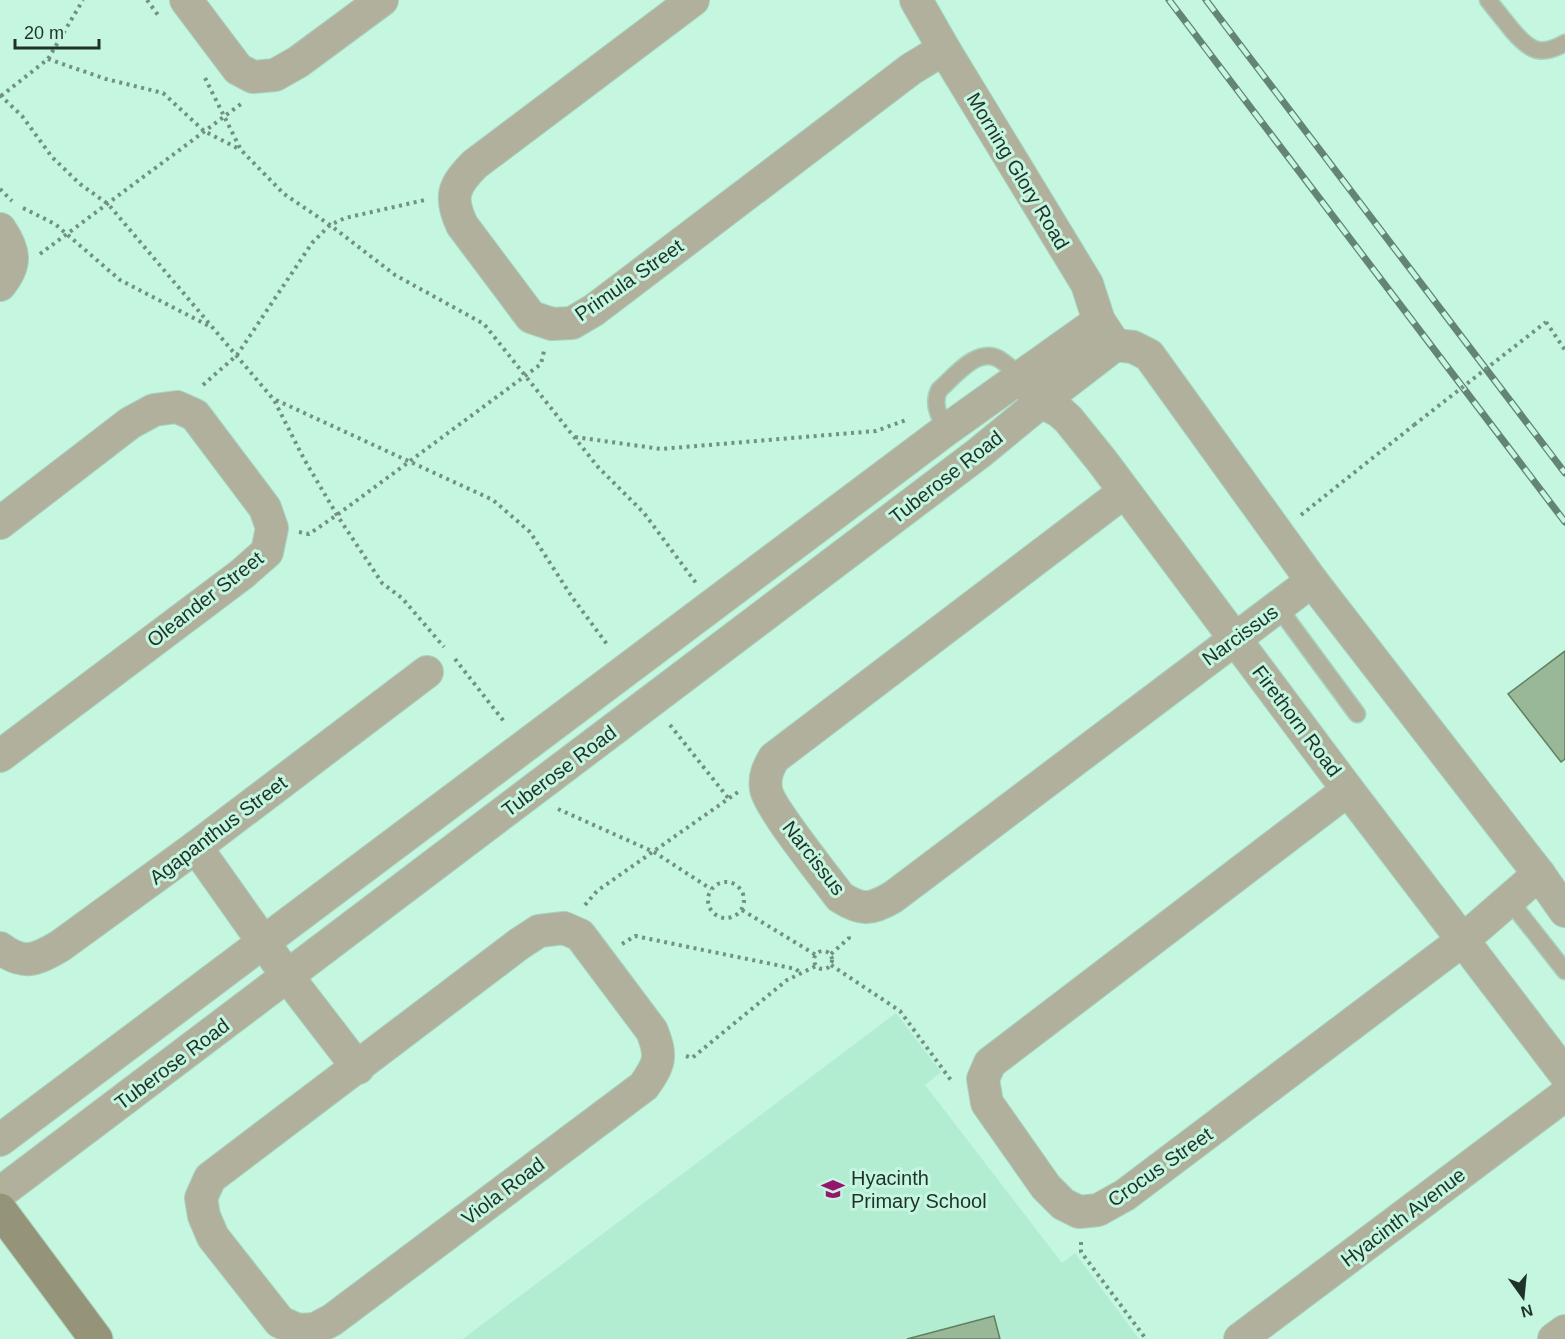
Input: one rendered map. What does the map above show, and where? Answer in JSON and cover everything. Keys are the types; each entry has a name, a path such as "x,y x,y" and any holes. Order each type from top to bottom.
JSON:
{"main road":[{"path":"0,1210 96,1339"}],"street":[{"path":"186,0 238,69 253,77 275,75 298,63 382,0"},
{"name":"Primula Street","path":"693,0 475,164 460,179 454,193 454,209 462,225 531,317 552,324 573,322 594,310 911,69 944,49"},
{"name":"Morning Glory Road","path":"916,0 1087,284 1107,333"},
{"path":"0,229 14,256 8,275 0,285"},
{"path":"1107,333 1149,356 1312,581 1539,874 1565,911"},
{"name":"Tuberose Road","path":"0,1140 712,605 941,420 1107,333"},
{"name":"Tuberose Road","path":"0,1192 288,977 979,453 1041,402 1107,333"},
{"name":"Firethorn Road","path":"1022,377 1041,402 1059,411 1068,419 1565,1074"},
{"path":"0,523 130,423 154,410 177,407"},
{"name":"Oleander Street","path":"0,756 242,574 267,552 272,528 265,508 195,415 177,407"},
{"name":"Narcissus","path":"1124,492 774,758 766,772 766,791 777,810 840,897 855,907 876,907 893,897 1312,581"},
{"name":"Agapanthus Street","path":"0,948 22,960 40,958 60,946 427,672"},
{"name":"Crocus Street","path":"1348,790 990,1063 983,1078 987,1103 1046,1186 1063,1204 1079,1212 1098,1210 1125,1195 1463,940 1539,874"},
{"path":"195,847 262,942 358,1068"},
{"name":"Viola Road","path":"564,928 580,935 652,1031 659,1049 656,1069 644,1086 332,1320 315,1329 298,1330 280,1322 213,1237 204,1216 201,1198 210,1178 358,1068 519,944 539,931 564,928"},
{"name":"Hyacinth Avenue","path":"1240,1339 1565,1095"},
{"path":"1554,1339 1565,1331"}],"lane":[{"path":"1488,0 1526,46 1537,51 1549,50 1565,42"},
{"path":"941,420 936,395 973,360 985,355 997,357 1022,377"},
{"path":"1278,607 1357,714"},
{"path":"1509,900 1565,970"}],"path":[{"path":"83,0 48,58 0,96 22,116 52,156 80,184 108,204 274,399 304,459 337,515 382,583"},
{"path":"147,0 160,17"},
{"path":"48,58 106,79 163,93 204,131 241,150"},
{"path":"200,68 241,150 284,194 330,225 395,275 484,324 598,467 644,513 712,605"},
{"path":"41,254 248,98"},
{"path":"0,189 16,204 56,224 120,280 214,328"},
{"path":"177,407 237,355 312,243 330,225 345,218 416,202"},
{"path":"1277,534 1546,322 1565,350"},
{"path":"309,534 541,364"},
{"path":"274,399 493,500 530,532 572,597 611,651"},
{"path":"574,436 661,450 876,430 941,420"},
{"path":"668,722 729,799"},
{"path":"597,891 740,791"},
{"path":"554,807 654,852 711,889"},
{"path":"733,882 744,894 745,902 742,910 728,918 712,913 708,905 711,889 717,883 733,882"},
{"path":"742,910 816,955"},
{"path":"598,959 635,936 796,969 800,974"},
{"path":"831,954 849,938"},
{"path":"825,951 831,954 831,965 827,969 816,966 814,961 816,955 825,951"},
{"path":"831,965 900,1011 958,1090"},
{"path":"692,1058 787,980 816,966"},
{"path":"1081,1252 1146,1339"}],"shaded area":[{"name":"Hyacinth Primary School","path":"896,1013 941,1072 925,1085 1062,1263 1075,1253 1139,1339 463,1339"}],"building":[{"path":"1565,651 1565,759 1561,762 1508,694"},
{"path":"994,1316 1000,1339 907,1339"}],"railway":[{"path":"1169,0 1565,522"},
{"path":"1206,0 1565,473"}],"place":[{"name":"Hyacinth Primary School","path":"833,1189"}]}
